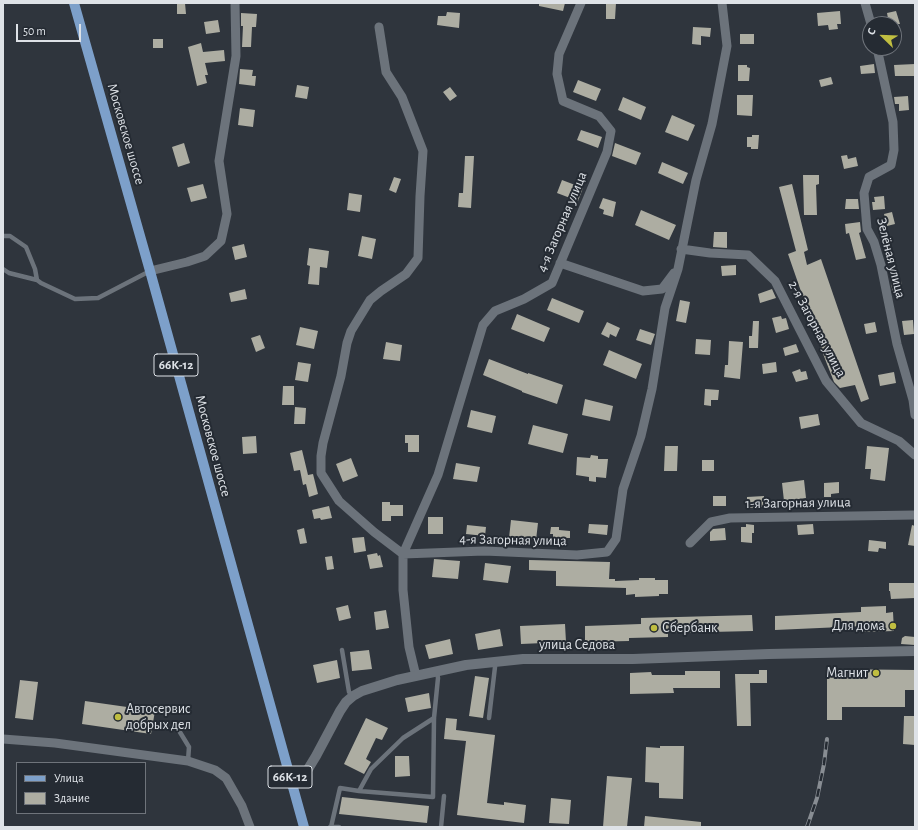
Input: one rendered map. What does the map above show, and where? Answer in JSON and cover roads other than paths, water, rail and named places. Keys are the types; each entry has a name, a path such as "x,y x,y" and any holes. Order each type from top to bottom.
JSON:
{"main road":[{"name":"Московское шоссе","path":"74,3 304,827"}],"street":[{"path":"150,271 205,256 221,241 226,214 219,161 236,56 235,3"},
{"name":"4-я Загорная улица","path":"416,676 409,646 403,590 403,554 438,475 483,325 495,311 524,299 552,283 607,152 611,131 599,116 563,102 557,74 559,54 581,3"},
{"path":"560,263 643,290 662,289 678,268 696,180 712,124 727,46 722,3"},
{"path":"865,3 869,16"},
{"path":"379,27 386,72 402,97 423,150 418,258 406,274 370,300 351,331 347,343 341,376 323,442 321,473 339,501 374,532 403,554"},
{"name":"Зелёная улица","path":"879,56 893,122 894,150 891,165 869,177 864,193 867,229 874,242 881,265 897,344 913,400 915,415"},
{"name":"2-я Загорная улица","path":"682,249 710,253 748,254 775,281 826,381 861,423 899,441 915,455"},
{"name":"4-я Загорная улица","path":"403,554 484,551 577,555 607,552 616,539 623,489 642,436 652,389 665,308 678,268"},
{"name":"1-я Загорная улица","path":"690,543 711,522 730,518 915,515"},
{"name":"улица Седова","path":"292,784 302,779 340,710 353,696 362,691 397,680 466,665 530,659 633,659 776,654 915,652"},
{"path":"3,739 55,743 188,761 215,770 226,778 242,806 250,827"}],"lane":[{"path":"3,236 10,236 26,247 37,280"},
{"path":"3,269 9,273 37,280 75,299 98,298 150,271"},
{"path":"342,650 349,692 353,696"},
{"path":"489,718 495,667 494,662"},
{"path":"339,827 330,827 340,788 433,797 434,718 438,678 437,672"},
{"path":"359,790 371,768 403,738 434,718"},
{"path":"175,724 189,747 188,761"},
{"path":"441,827 444,796"}],"railway":[{"path":"807,827 817,798 824,764 827,739"}],"place":[{"name":"Для дома","path":"893,626"},
{"name":"Сбербанк","path":"654,628"},
{"name":"Магнит","path":"876,673"},
{"name":"Автосервис добрых дел","path":"118,717"}]}
